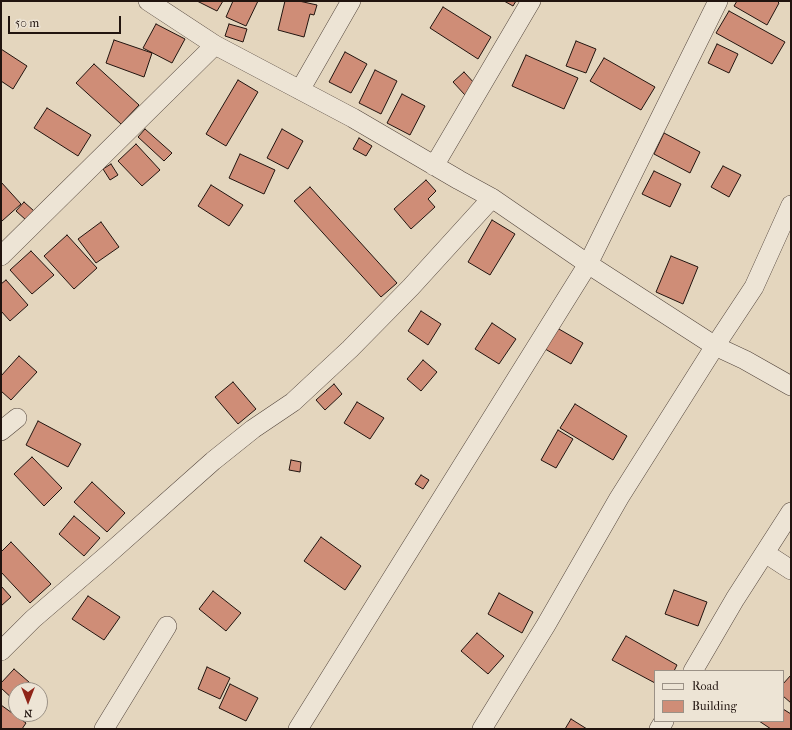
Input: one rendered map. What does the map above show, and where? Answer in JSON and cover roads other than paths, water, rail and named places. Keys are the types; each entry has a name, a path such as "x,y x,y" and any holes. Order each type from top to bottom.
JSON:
{"street":[{"path":"300,90 351,1"},
{"path":"434,166 531,1"},
{"path":"298,729 588,264 718,1"},
{"path":"158,4 215,45 353,118 492,198 588,264 715,346 745,360 791,386"},
{"path":"1,256 215,45"},
{"path":"1,651 33,619 213,461 253,429 293,402 344,354 411,287 492,198"},
{"path":"482,729 546,625 619,498 754,287 791,205"},
{"path":"1,431 17,418"},
{"path":"694,670 734,599 791,512"},
{"path":"765,553 791,570"},
{"path":"104,729 167,626"}]}
